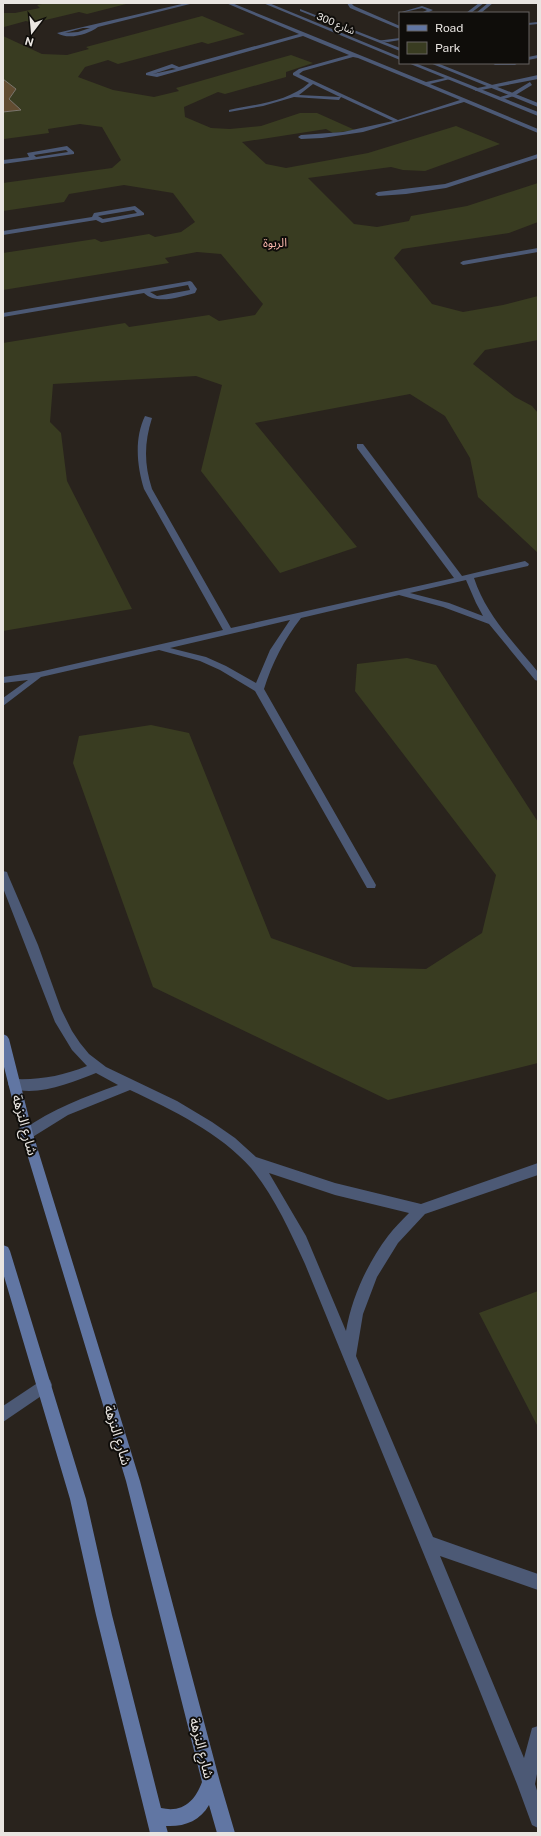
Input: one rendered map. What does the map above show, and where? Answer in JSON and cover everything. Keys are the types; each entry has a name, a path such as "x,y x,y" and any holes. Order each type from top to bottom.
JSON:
{"main road":[{"name":"شارع النزهة","path":"3,1038 26,1134 132,1481 211,1782 226,1833"},
{"path":"3,1251 45,1385 78,1499 104,1615 159,1833"},
{"path":"154,1815 168,1819 182,1818 195,1810 205,1798 211,1782"}],"street":[{"path":"96,26 89,30 68,35 59,33 83,27 96,26 192,3"},
{"path":"228,3 305,34 414,82 432,87 538,131"},
{"name":"شارع 300","path":"265,3 399,59"},
{"path":"349,3 352,8 399,28"},
{"path":"470,12 482,3"},
{"path":"470,12 479,12 491,3"},
{"path":"406,12 422,7 431,10 426,12"},
{"name":"شارع 300","path":"299,9 378,41 399,48"},
{"path":"391,15 399,14"},
{"path":"379,19 385,17"},
{"path":"388,23 399,19"},
{"path":"179,68 181,69 157,76 148,74 172,66 179,68 305,34"},
{"path":"378,41 399,39"},
{"path":"354,56 296,72 295,74 298,77 397,121"},
{"path":"414,64 538,114"},
{"path":"436,64 538,105"},
{"path":"476,88 489,85 511,84 538,77"},
{"path":"424,84 451,79"},
{"path":"432,87 451,79"},
{"path":"500,98 512,95 524,87 538,82"},
{"path":"231,112 294,96 305,90 312,83"},
{"path":"511,84 524,87"},
{"path":"294,96 351,100"},
{"path":"302,137 324,137 351,134 463,101"},
{"path":"3,162 32,158 39,159 73,152 70,149 64,148 29,154 32,158"},
{"path":"378,194 406,192 446,186 538,156"},
{"path":"3,232 97,218 99,220 106,221 140,215 142,213 138,208 132,208 94,215 97,218"},
{"path":"463,263 538,250"},
{"path":"3,315 190,283 194,289 193,292 156,298 151,296 146,291"},
{"path":"148,418 142,435 140,453 142,471 148,489 228,632"},
{"path":"360,446 459,578"},
{"path":"3,680 39,675 525,564"},
{"path":"469,576 477,599 538,678"},
{"path":"398,593 446,605 494,622"},
{"path":"259,689 272,653 287,629 298,616"},
{"path":"159,648 181,653 216,665 242,678 259,689 371,885"},
{"path":"3,703 39,675"},
{"path":"3,875 36,954 64,1028 80,1051 97,1067 163,1100 224,1138 252,1161 276,1194 315,1271 349,1358 428,1543 526,1784 538,1819"},
{"path":"14,1084 36,1086 58,1082 97,1067"},
{"path":"26,1134 54,1116 131,1085"},
{"path":"252,1161 291,1176 351,1194 421,1210"},
{"path":"349,1358 356,1314 371,1274 393,1239 421,1210 538,1170"},
{"path":"3,1415 45,1385"},
{"path":"428,1543 469,1559 538,1582"},
{"path":"526,1784 538,1734"}],"green space":[{"path":"47,3 130,3 87,14 79,12 33,23 26,21 4,27 3,29 3,13 15,13 40,8 37,5"},
{"path":"202,16 245,34 208,44 202,42 118,64 108,60 85,67 78,77 113,90 154,97 179,91 176,88 291,55 313,63 286,72 286,77 225,94 218,92 184,107 185,117 211,128 230,129 261,126 300,113 317,113 355,130 333,133 326,129 242,142 266,164 286,168 368,153 456,126 500,144 425,171 403,170 391,167 308,178 354,224 377,227 409,221 411,216 467,206 538,183 538,222 509,233 402,249 394,258 432,304 463,312 503,305 538,296 538,340 485,350 473,364 515,397 532,406 538,413 538,553 478,497 470,458 445,416 410,394 255,423 357,547 280,573 201,471 222,385 196,376 53,384 50,422 61,433 67,481 132,609 3,631 3,343 125,323 129,327 209,315 219,321 255,315 263,304 221,254 197,252 165,258 169,263 3,290 3,253 95,239 101,242 149,234 155,237 181,232 195,222 173,193 124,185 69,194 64,202 3,211 3,183 112,168 121,160 102,127 80,124 48,129 49,133 4,139 3,145 3,112 13,111 3,85 3,36 42,54 67,55 89,49 86,47"},
{"path":"407,658 436,665 538,822 538,1063 388,1100 153,987 73,763 79,736 151,725 189,733 271,938 353,967 426,969 482,933 496,875 355,691 357,664"},
{"path":"538,1291 538,1427 479,1313"}],"building":[{"path":"3,79 16,89 9,99 21,110 3,112"}],"district":[{"name":"الربوة","path":"275,243"}]}
